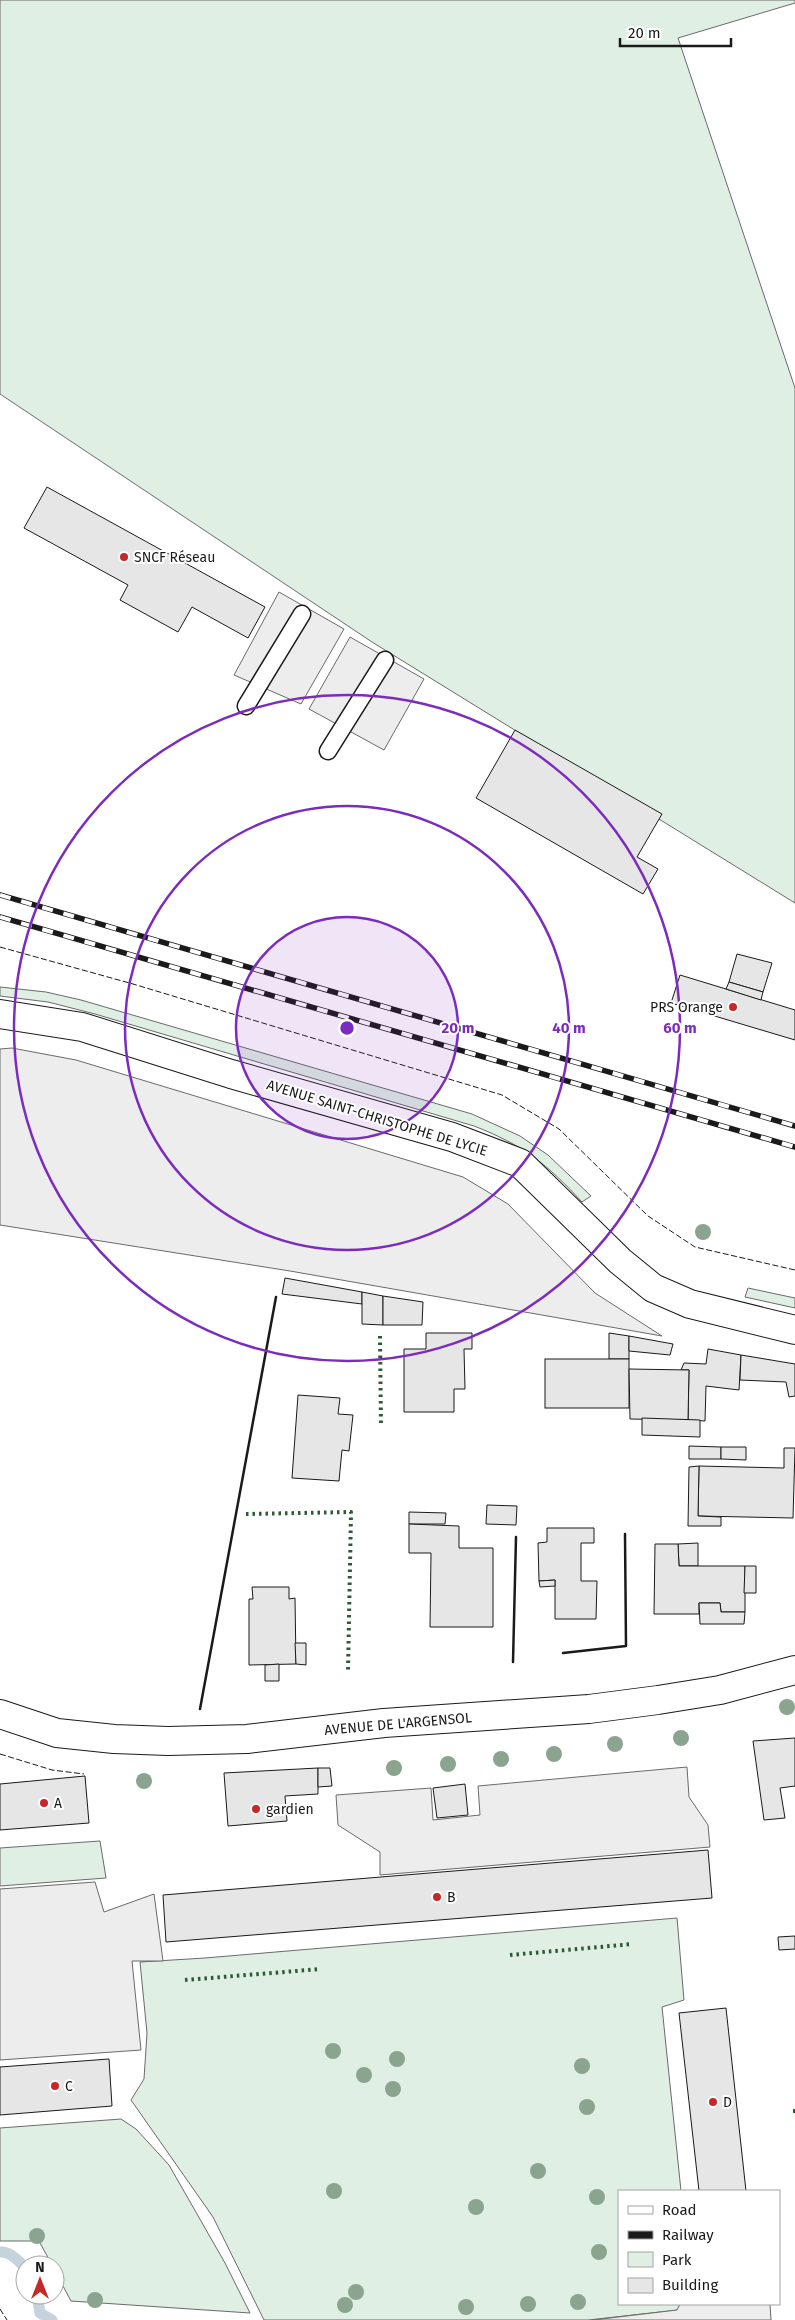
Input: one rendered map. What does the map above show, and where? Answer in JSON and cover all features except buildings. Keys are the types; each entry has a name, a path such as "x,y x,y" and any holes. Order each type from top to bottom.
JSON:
{"street":[{"name":"AVENUE SAINT-CHRISTOPHE DE LYCIE","path":"0,1014 82,1028 230,1074 452,1137 520,1163 620,1261 653,1288 690,1304 795,1330"},
{"name":"AVENUE DE L'ARGENSOL","path":"0,1714 57,1733 114,1739 168,1741 247,1739 384,1724 618,1705 686,1696 795,1670"}],"lane":[{"path":"246,706 302,614"},
{"path":"328,751 386,660"}],"green space":[{"path":"0,0 795,0 795,3 678,38 795,388 795,903 372,642 0,394"},
{"path":"0,987 46,992 81,1000 472,1114 520,1136 548,1155 591,1196 582,1202 557,1177 533,1157 507,1141 474,1126 95,1014 48,1002 0,996"},
{"path":"748,1288 795,1298 795,1308 745,1297"},
{"path":"100,1841 106,1878 0,1886 0,1848"},
{"path":"677,1918 684,2000 662,2007 681,2190 618,2190 618,2305 680,2305 678,2310 588,2320 264,2320 213,2217 131,2100 144,2079 147,2033 140,1962"},
{"path":"121,2119 136,2129 169,2165 225,2263 250,2313 71,2301 65,2290 65,2255 47,2255 39,2241 0,2241 0,2128"}],"shaded area":[{"path":"279,592 344,629 301,704 234,675"},
{"path":"350,637 424,679 384,750 309,709"},
{"path":"12,1048 76,1060 463,1177 508,1204 595,1293 662,1336 290,1271 0,1225 0,1049"},
{"path":"687,1767 689,1797 708,1825 710,1847 380,1875 380,1852 338,1825 336,1795 431,1788 433,1820 480,1815 478,1786"},
{"path":"95,1882 104,1912 154,1894 163,1961 132,1961 141,2050 0,2060 0,1889"},
{"path":"680,2305 770,2305 771,2320 593,2320 677,2310"}],"waterway":[{"path":"0,2252 15,2258"},
{"path":"39,2305 40,2313 52,2320"}],"railway":[{"path":"0,895 795,1126"},
{"path":"0,917 795,1147"}],"hedge":[{"path":"380,1336 381,1427"},
{"path":"246,1514 351,1512 348,1672"},
{"path":"510,1955 633,1944"},
{"path":"185,1980 321,1969"}],"fence":[{"path":"0,947 133,984 502,1095 559,1129 648,1216 695,1247 795,1270"},
{"path":"0,1754 52,1770 84,1774"},
{"path":"0,2309 7,2320"}],"wall":[{"path":"200,1709 276,1297"},
{"path":"563,1653 626,1646 625,1534"},
{"path":"513,1662 516,1537"}],"place":[{"name":"SNCF Réseau","path":"124,557"},
{"name":"PRS Orange","path":"733,1007"},
{"name":"A","path":"44,1803"},
{"name":"gardien","path":"256,1809"},
{"name":"B","path":"437,1897"},
{"name":"C","path":"55,2086"},
{"name":"D","path":"713,2102"}]}
